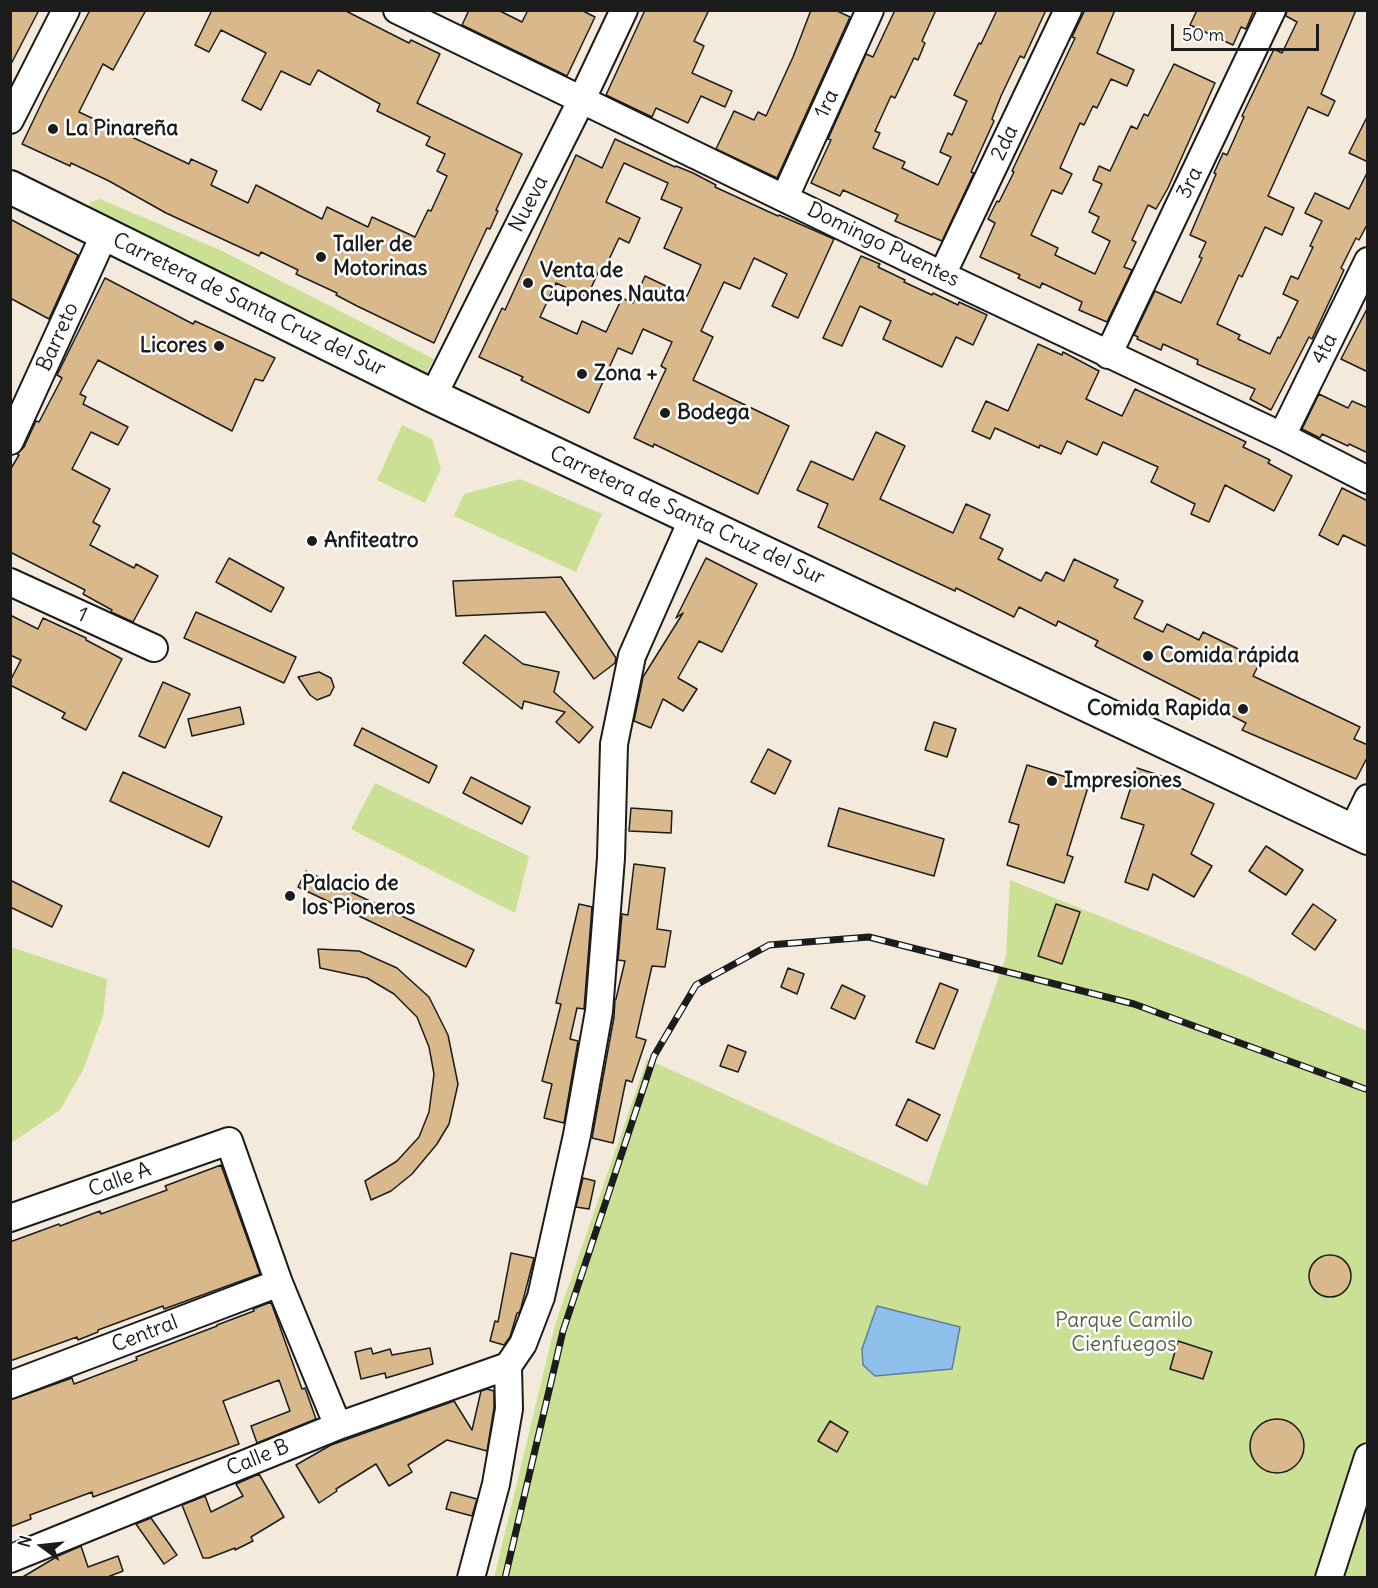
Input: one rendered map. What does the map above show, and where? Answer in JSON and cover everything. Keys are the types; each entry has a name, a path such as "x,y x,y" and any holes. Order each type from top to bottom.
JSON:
{"main road":[{"name":"Carretera de Santa Cruz del Sur","path":"10,187 433,396 1360,834"}],"street":[{"path":"10,120 66,10"},
{"name":"Domingo Puentes","path":"398,10 581,101 1108,355 1282,436 1368,480"},
{"name":"Nueva","path":"433,396 581,101 624,10"},
{"name":"1ra","path":"784,197 870,10"},
{"name":"2da","path":"942,275 1068,10"},
{"name":"3ra","path":"1108,355 1272,10"},
{"name":"Barreto","path":"10,441 105,233"},
{"name":"4ta","path":"1282,436 1368,261"},
{"path":"471,1578 496,1484 509,1409 508,1366 523,1344 541,1297 577,1135 599,1011 611,858 615,744 632,656 693,518"},
{"name":"1","path":"10,582 154,648"},
{"path":"1360,834 1368,798"},
{"name":"Calle A","path":"10,1218 229,1141 279,1283"},
{"path":"279,1283 338,1426"},
{"name":"Central","path":"10,1385 279,1283"},
{"name":"Calle B","path":"10,1559 338,1426 508,1366"},
{"path":"1329,1578 1368,1457"}],"green space":[{"path":"100,199 220,250 434,359 424,377 89,213 88,208 91,202"},
{"path":"402,425 432,439 441,469 425,503 377,480"},
{"path":"520,479 602,514 576,572 454,516 464,494"},
{"path":"375,783 529,856 515,913 351,829"},
{"name":"Parque Camilo Cienfuegos","path":"1010,880 1221,965 1367,1031 1367,1577 494,1578 555,1325 647,1059 927,1186 1006,956"},
{"path":"11,947 107,979 103,1016 83,1070 60,1110 11,1143"}],"water":[{"path":"877,1306 960,1327 952,1369 875,1376 863,1365 862,1349"}],"building":[{"path":"10,10 39,10 10,66"},
{"path":"90,10 146,10 113,70 103,64 79,112 189,164 191,159 217,171 211,185 248,203 256,185 322,219 327,207 368,227 372,217 415,237 428,210 431,211 447,176 437,171 445,154 426,145 430,137 377,111 380,104 318,70 310,85 281,71 261,110 242,100 266,53 221,30 209,52 195,45 212,10 344,10 409,43 411,40 440,54 417,103 522,154 496,210 498,211 490,229 487,228 434,343 296,274 298,270 261,252 259,256 166,213 71,163 70,166 22,144"},
{"path":"469,10 498,10 522,22 528,10 581,10 595,17 567,76 462,25"},
{"path":"645,10 709,10 694,41 704,46 692,73 732,91 725,107 701,96 688,123 656,108 652,117 606,95"},
{"path":"811,10 835,10 850,17 777,178 716,149 734,111 754,120 758,112 766,116"},
{"path":"895,10 936,10 922,41 925,43 918,60 914,58 895,98 891,96 875,131 880,133 873,148 905,162 902,168 938,185 951,157 940,152 948,133 952,135 967,101 954,95 997,10 1046,10 1024,58 1020,56 1001,96 992,119 994,121 971,172 974,173 942,241 895,221 898,215 843,190 840,196 811,183 866,54 873,57"},
{"path":"1085,10 1115,10 1097,53 1134,70 1127,86 1111,79 1097,108 1093,106 1084,125 1080,123 1060,168 1072,174 1062,194 1052,190 1031,235 1058,248 1055,255 1095,274 1110,241 1092,232 1099,217 1089,212 1102,184 1093,180 1099,166 1110,171 1131,126 1137,129 1144,114 1148,116 1174,64 1215,83 1168,188 1156,209 1148,205 1132,240 1136,242 1124,267 1132,270 1107,322 1079,310 1082,302 1042,283 1040,288 1018,278 1020,275 980,257 995,223 988,219 1014,172 1012,171 1075,38 1072,37"},
{"path":"1197,10 1254,10 1246,29 1241,27 1233,45 1190,25"},
{"path":"1287,10 1356,10 1321,94 1335,101 1328,116 1308,107 1268,196 1294,208 1282,235 1265,227 1242,277 1239,275 1217,324 1240,335 1238,339 1270,354 1298,301 1283,294 1291,276 1298,279 1322,221 1305,213 1315,193 1349,209 1368,171 1368,223 1359,240 1356,238 1312,339 1309,337 1271,410 1250,399 1255,389 1197,364 1198,360 1163,344 1161,350 1137,339 1138,337 1134,335 1155,291 1181,303 1202,258 1199,257 1206,242 1190,235 1223,153 1227,155 1244,117 1242,116 1274,49 1282,53 1297,22 1286,16"},
{"path":"1368,115 1368,162 1349,153"},
{"path":"615,139 693,173 716,185 715,187 778,216 834,239 798,318 772,306 787,274 754,258 740,289 724,282 701,331 713,337 693,380 789,426 758,494 654,444 653,447 634,438 666,369 661,366 672,342 643,329 632,354 618,348 589,413 521,380 523,377 479,357 502,308 505,310 576,155 602,168","holes":["624,163 668,183 661,199 682,208 664,248 701,265 687,296 645,276 633,303 622,298 606,332 582,321 577,334 540,317 556,283 587,297 601,266 605,268 619,238 629,243 640,218 606,202"]},
{"path":"10,219 78,255 49,319 10,298"},
{"path":"861,256 880,264 878,267 905,280 904,282 987,315 973,345 956,337 942,367 883,339 891,321 860,306 842,346 823,338"},
{"path":"105,278 193,324 195,321 275,358 263,381 255,379 232,431 98,360 80,394 86,397 83,404 128,427 118,445 91,432 72,469 110,489 93,522 100,526 90,545 134,568 136,564 158,576 133,622 111,612 112,610 83,594 85,590 10,552 10,470 62,378 57,375"},
{"path":"1368,307 1368,372 1341,359"},
{"path":"1038,344 1062,355 1063,352 1099,371 1086,399 1122,416 1135,389 1246,442 1243,447 1270,460 1268,463 1292,476 1274,511 1225,485 1209,522 1191,514 1195,504 1151,482 1158,467 1103,442 1097,455 1067,441 1061,454 1040,445 1039,448 995,428 990,439 972,431 986,401 1008,411"},
{"path":"1319,394 1348,408 1352,401 1368,408 1368,453 1322,434 1320,438 1302,429"},
{"path":"876,432 905,446 880,499 953,533 966,504 990,515 980,538 1003,549 998,559 1041,581 1046,572 1064,581 1074,559 1118,580 1114,587 1143,601 1134,618 1163,632 1167,624 1199,640 1203,632 1261,660 1253,676 1360,727 1354,739 1368,745 1368,756 1356,779 1242,730 1246,723 1095,646 1098,641 1058,621 1056,626 1019,607 1014,617 956,588 955,591 818,527 828,504 797,490 811,461 853,480"},
{"path":"1342,488 1368,501 1368,547 1343,535 1338,545 1319,535"},
{"path":"229,558 284,588 271,612 216,582"},
{"path":"706,558 757,584 722,652 699,641 678,678 697,689 683,711 663,699 651,728 634,721 643,677 683,613 676,618"},
{"path":"561,577 616,658 615,663 594,679 545,612 456,616 453,581"},
{"path":"196,612 296,657 284,683 184,638"},
{"path":"10,615 38,629 43,618 86,638 122,659 86,730 62,718 65,713 10,685 21,660 10,655"},
{"path":"485,635 523,664 559,672 554,692 593,727 579,743 556,722 565,712 524,701 522,709 463,663"},
{"path":"319,672 331,678 334,687 330,695 317,700 310,695 298,677"},
{"path":"163,682 190,694 165,748 139,736"},
{"path":"240,707 244,724 192,736 188,719"},
{"path":"934,722 956,729 947,757 925,750"},
{"path":"362,728 437,766 429,783 354,745"},
{"path":"768,749 791,761 775,794 751,782"},
{"path":"1027,765 1089,784 1067,855 1073,857 1064,883 1007,865 1019,825 1009,822"},
{"path":"1137,768 1174,780 1172,784 1214,804 1191,854 1212,866 1194,897 1153,874 1148,890 1125,882 1144,825 1121,818"},
{"path":"123,772 222,817 209,847 110,801"},
{"path":"471,777 530,807 522,824 463,793"},
{"path":"631,808 672,811 671,833 629,831"},
{"path":"839,808 944,839 934,876 828,846"},
{"path":"1266,846 1303,870 1286,895 1249,871"},
{"path":"634,864 665,868 657,929 671,931 665,967 652,966 636,1037 646,1040 632,1082 626,1080 613,1143 592,1138 614,1017 615,999 625,961 618,960 622,914 628,915"},
{"path":"306,871 474,950 466,967 298,887"},
{"path":"10,880 62,906 52,927 10,907"},
{"path":"579,904 592,907 584,1009 577,1008 570,1039 578,1041 564,1123 544,1118 552,1084 542,1081 561,1004 556,1003"},
{"path":"1056,904 1080,912 1062,964 1038,956"},
{"path":"1313,904 1336,920 1315,950 1292,934"},
{"path":"318,949 359,951 397,968 429,997 448,1035 458,1084 449,1124 437,1144 412,1174 391,1191 371,1200 365,1181 397,1161 419,1137 429,1112 434,1074 429,1047 417,1017 394,994 367,978 320,968"},
{"path":"788,968 804,974 797,994 781,987"},
{"path":"940,983 958,990 934,1049 916,1042"},
{"path":"842,985 865,996 855,1019 831,1008"},
{"path":"728,1045 746,1052 738,1072 720,1066"},
{"path":"908,1099 940,1115 927,1141 896,1125"},
{"path":"221,1165 260,1274 164,1309 163,1306 98,1330 78,1340 77,1337 10,1361 10,1242 100,1211 101,1214 167,1190 165,1186"},
{"path":"583,1178 595,1181 589,1209 576,1207"},
{"path":"511,1253 534,1258 521,1308 517,1313 510,1337 504,1345 490,1341 495,1321 498,1322"},
{"path":"1330,1255 1345,1261 1351,1276 1345,1291 1330,1297 1315,1291 1309,1276 1315,1261"},
{"path":"271,1302 302,1389 305,1388 316,1419 257,1443 251,1426 290,1411 279,1380 223,1401 239,1444 93,1497 92,1492 30,1515 31,1519 10,1527 10,1400 72,1378 74,1384 137,1360 136,1357 254,1311 253,1309"},
{"path":"1178,1341 1212,1352 1203,1379 1170,1369"},
{"path":"371,1348 373,1354 390,1349 392,1355 430,1348 433,1364 386,1378 385,1373 361,1379 355,1352"},
{"path":"487,1389 494,1391 494,1408 487,1451 447,1440 408,1465 412,1472 389,1486 376,1464 336,1489 337,1491 319,1503 296,1465 331,1445 454,1401 472,1430 481,1391"},
{"path":"1272,1419 1282,1419 1292,1423 1300,1431 1304,1446 1300,1461 1292,1469 1282,1473 1272,1473 1262,1469 1254,1461 1250,1451 1250,1441 1254,1431 1262,1423"},
{"path":"830,1421 848,1432 837,1452 818,1441"},
{"path":"259,1474 284,1517 251,1537 253,1541 235,1550 235,1548 203,1558 182,1505 205,1496 211,1512 243,1496 236,1484"},
{"path":"451,1492 477,1499 472,1516 446,1509"},
{"path":"151,1518 177,1555 164,1564 136,1524"},
{"path":"81,1546 88,1567 118,1556 123,1571 105,1578 21,1578 58,1556"}],"railway":[{"path":"505,1578 563,1331 654,1056 696,985 769,945 869,937 1134,1004 1368,1090"}],"place":[{"name":"La Pinareña","path":"53,129"},
{"name":"Taller de Motorinas","path":"321,257"},
{"name":"Venta de Cupones Nauta","path":"528,283"},
{"name":"Licores","path":"219,346"},
{"name":"Zona +","path":"582,374"},
{"name":"Bodega","path":"665,413"},
{"name":"Anfiteatro","path":"312,541"},
{"name":"Comida rápida","path":"1148,656"},
{"name":"Comida Rapida","path":"1243,709"},
{"name":"Impresiones","path":"1052,781"},
{"name":"Palacio de los Pioneros","path":"290,896"}]}
